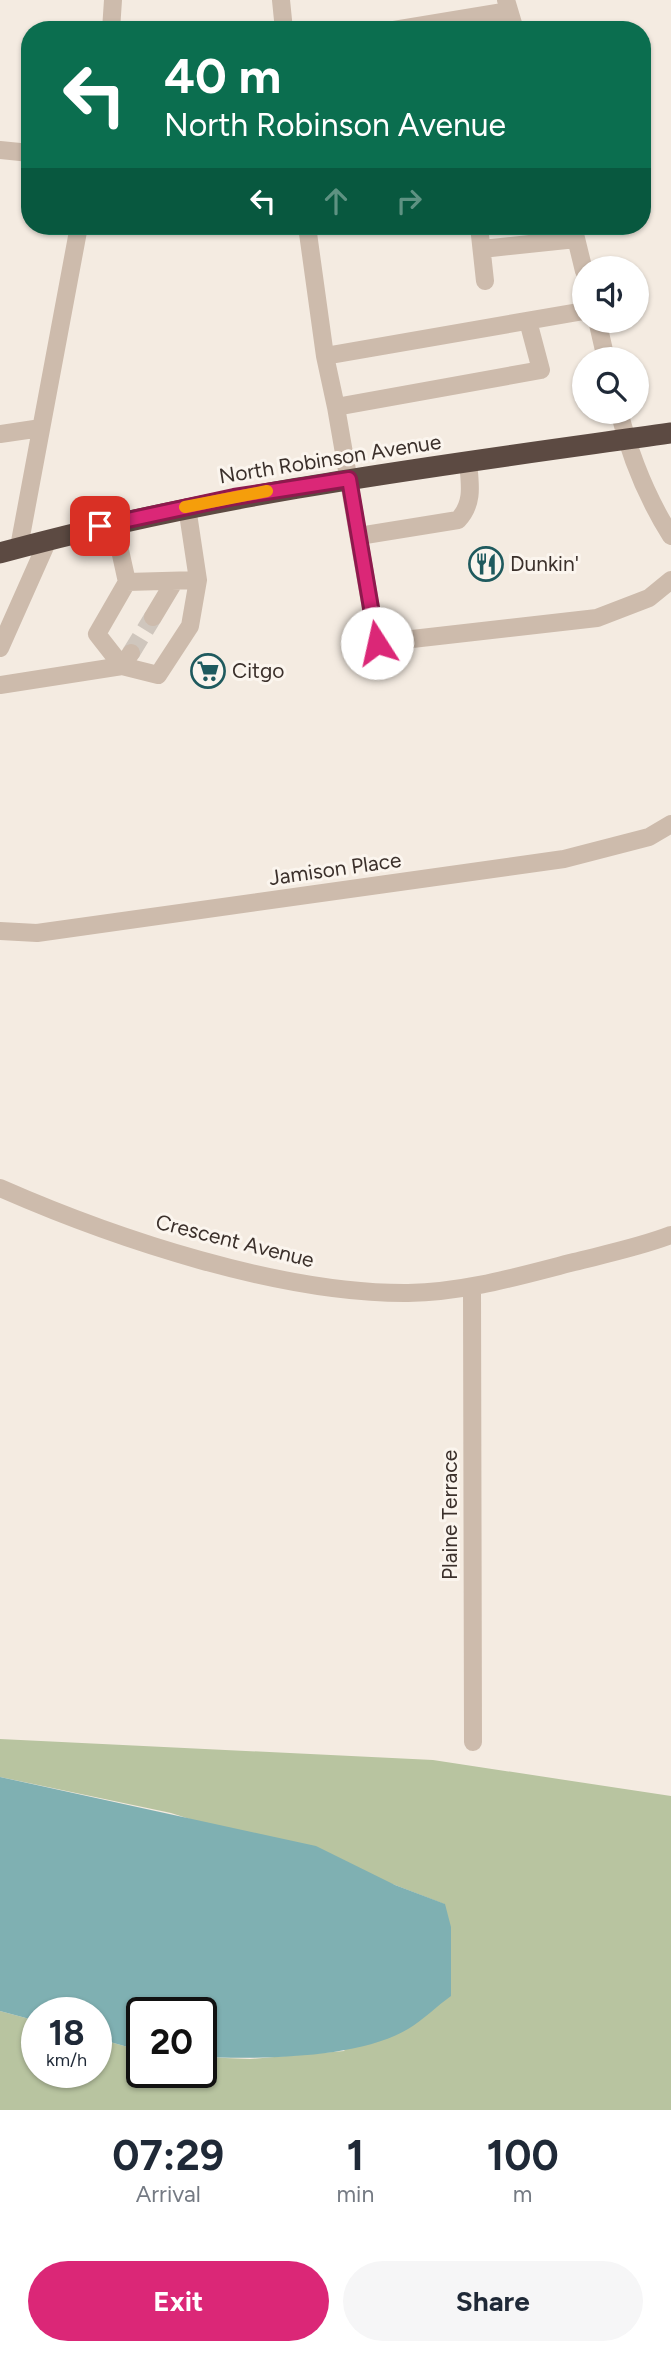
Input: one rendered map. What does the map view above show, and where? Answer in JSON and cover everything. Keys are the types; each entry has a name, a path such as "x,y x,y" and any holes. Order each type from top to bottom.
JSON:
{"highway":[{"name":"North Robinson Avenue","path":"10,550 187,507 349,479 671,433"}],"street":[{"path":"112,21 113,0"},
{"path":"281,0 283,21"},
{"path":"436,21 507,6"},
{"path":"0,150 21,152"},
{"path":"10,550 41,428 77,235"},
{"path":"308,235 325,356 337,407 377,643 597,618 649,598 671,580"},
{"path":"480,235 485,281"},
{"path":"482,248 558,235"},
{"path":"576,235 581,256"},
{"path":"325,356 572,313"},
{"path":"337,407 541,370 528,321"},
{"path":"622,424 653,507 671,536"},
{"path":"0,435 41,428"},
{"path":"359,536 458,520 467,510 470,495 468,462"},
{"path":"114,523 127,582 97,634 127,660 158,675 190,626 198,580 187,507"},
{"path":"0,648 48,540"},
{"path":"127,582 198,580"},
{"path":"153,617 174,582"},
{"path":"0,685 127,660"},
{"name":"Jamison Place","path":"0,932 37,933 564,859 649,837 671,824"},
{"name":"Crescent Avenue","path":"0,1188 53,1212 271,1278 345,1289 407,1293 472,1289 671,1236"},
{"name":"Plaine Terrace","path":"472,1289 473,1742"}],"green space":[{"path":"0,1739 433,1760 671,1796 671,2110 0,2110 0,2011 21,2017 21,2088 112,2088 112,2043 126,2046 126,2088 217,2088 217,2058 250,2059 344,2051 444,1904 395,1885 171,1813 0,1777"}],"water":[{"path":"0,1777 316,1846 395,1885 445,1904 451,1927 451,1996 408,2029 387,2039 336,2052 279,2057 217,2057 217,1997 126,1997 126,2046 112,2043 112,1997 21,1997 21,2017 0,2011"}],"tunnel":[{"path":"131,653 153,617"}],"slow traffic":[{"path":"185,507 267,491"}],"place":[{"name":"Dunkin'","path":"486,564"},
{"name":"Citgo","path":"208,671"}],"route":[{"path":"100,526 234,497 349,479 377,643"}]}
